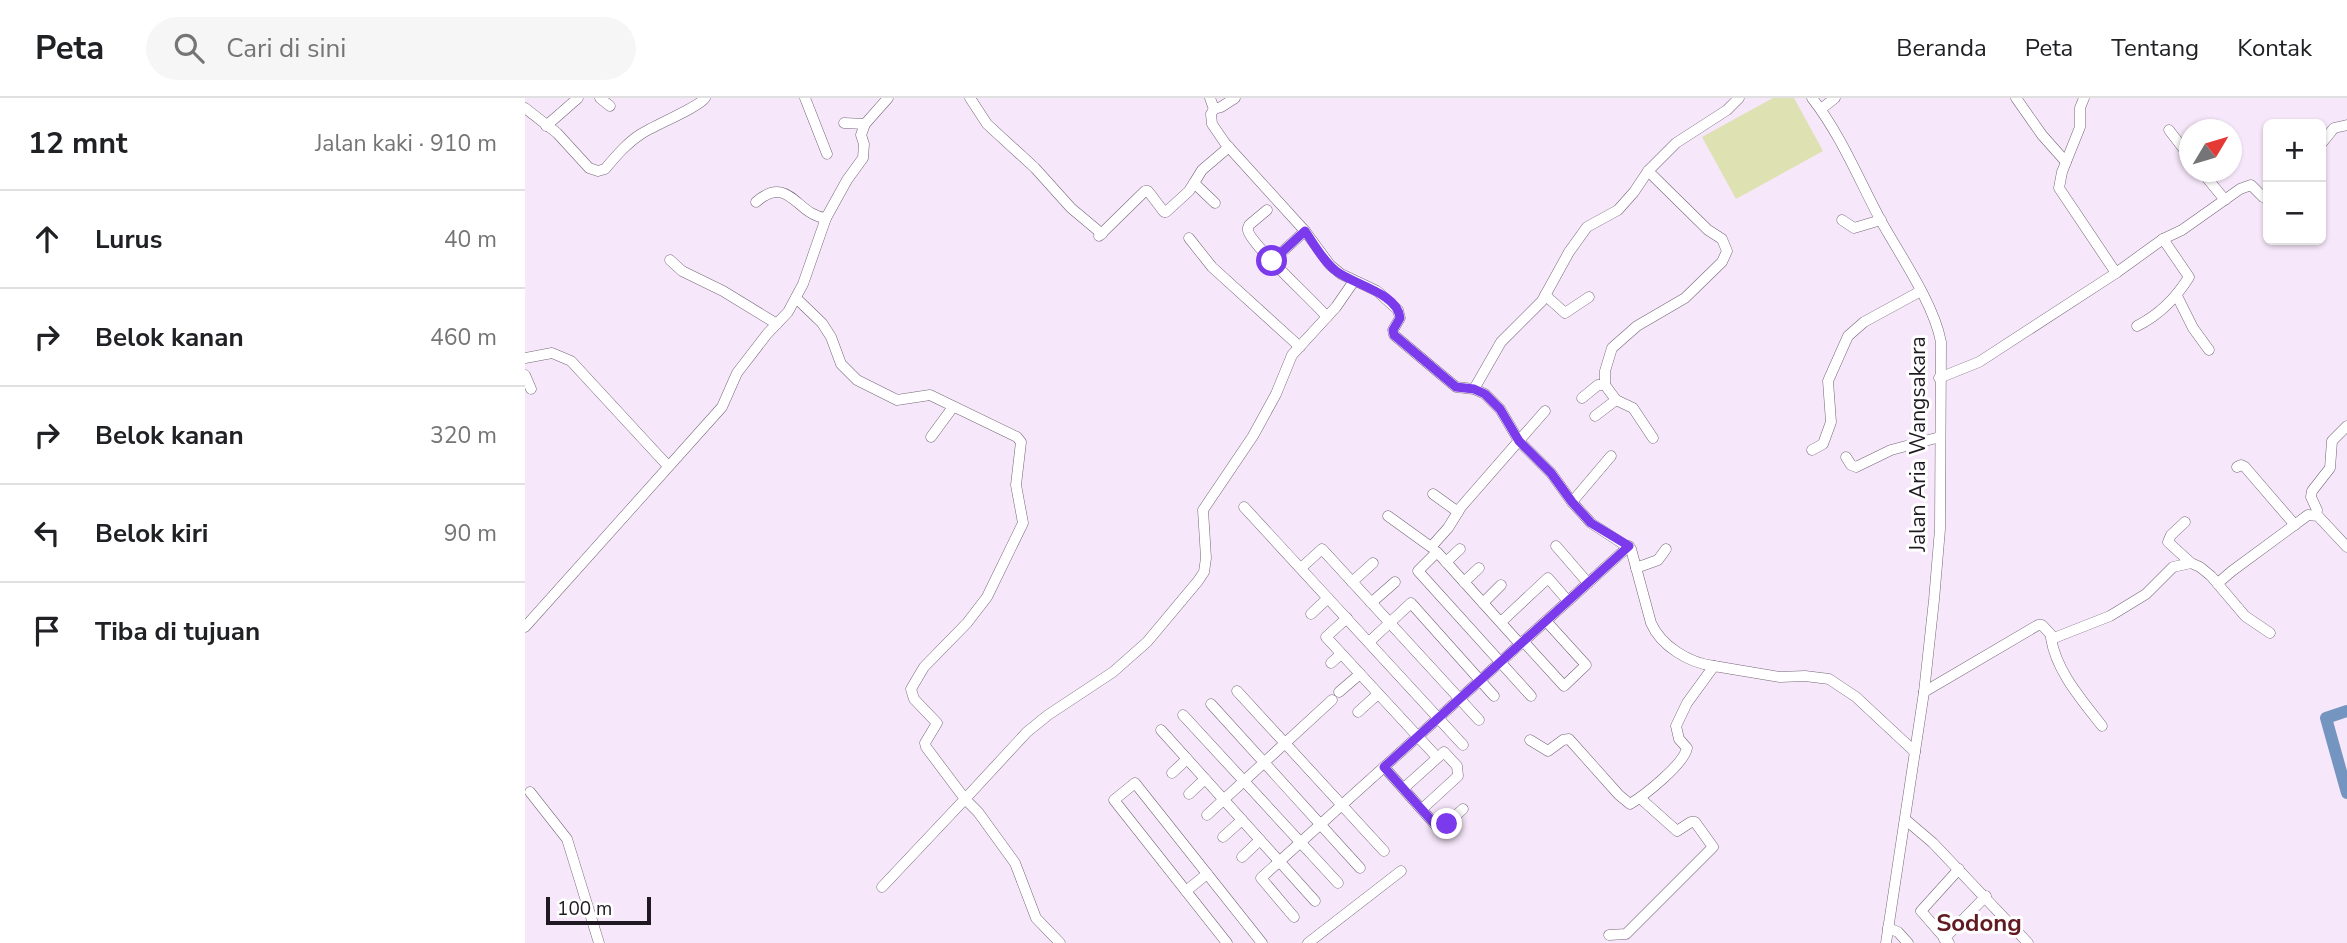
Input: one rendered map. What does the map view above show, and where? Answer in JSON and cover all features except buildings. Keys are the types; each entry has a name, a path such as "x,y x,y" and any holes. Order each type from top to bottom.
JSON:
{"street":[{"path":"546,126 578,98"},
{"path":"600,98 610,106"},
{"path":"525,108 557,133 589,168 598,171 605,169 640,134 700,104 705,98"},
{"path":"805,98 827,154"},
{"path":"525,627 722,407 737,373 788,312 803,284 826,218 863,158 864,144 861,135 865,124 888,98"},
{"path":"970,98 979,114 1002,139 1035,168 1070,208 1101,235 1145,191 1148,191 1166,212 1189,191 1202,170 1229,147"},
{"path":"1210,98 1214,109"},
{"path":"1235,98 1214,109 1211,114 1212,124 1229,147 1305,231 1335,270 1370,287 1398,310 1400,318 1393,332 1405,345 1456,387 1474,389 1485,394 1500,409 1519,441 1551,473 1591,523 1629,546 1633,552 1651,623 1657,634 1679,654 1714,666 1780,677 1829,679 1856,697 1915,751"},
{"path":"1474,389 1501,342 1537,308 1569,252 1587,227 1618,209 1635,192 1648,171 1676,143 1727,110 1739,98"},
{"name":"Jalan Aria Wangsakara","path":"1812,98 1821,109 1881,220 1939,331 1941,342 1940,529 1924,692 1885,943"},
{"path":"1821,109 1835,98"},
{"path":"2016,98 2042,135 2066,162"},
{"path":"2084,98 2080,108 2080,127 2059,188 2116,274"},
{"path":"844,123 865,124"},
{"path":"2326,138 2334,128 2347,125"},
{"path":"2169,130 2179,143"},
{"path":"1648,171 1708,230 1722,239 1727,251 1722,262 1685,298 1637,326 1614,345 1605,371 1605,384 1616,400 1633,408 1654,438"},
{"path":"2210,182 2225,200"},
{"path":"1194,183 1215,203"},
{"path":"1939,378 1979,362 2248,185 2263,196"},
{"path":"756,202 769,193 783,193 793,198 812,216 826,218"},
{"path":"1267,210 1247,229 1253,241 1327,317"},
{"path":"1842,220 1854,228 1881,220"},
{"path":"1272,261 1305,231"},
{"path":"1189,238 1221,276 1300,346"},
{"path":"2137,326 2152,318 2177,296 2189,277 2163,239"},
{"path":"670,261 682,271 723,291 777,324"},
{"path":"882,887 1027,732 1113,672 1147,642 1198,581 1206,558 1203,510 1253,436 1276,394 1291,355 1327,317 1354,281"},
{"path":"1812,450 1823,444 1830,426 1828,381 1848,336 1864,322 1919,292"},
{"path":"1545,295 1565,313 1590,297"},
{"path":"2177,296 2193,328 2209,350"},
{"path":"796,298 822,323 831,337 841,364 857,380 897,400 930,395 1020,440 1016,485 1023,523 987,597 967,623 925,667 911,689 914,699 937,723 925,743 926,747 1015,863 1036,918 1060,943"},
{"path":"525,358 552,353 571,361 668,466"},
{"path":"525,375 531,389"},
{"path":"1581,398 1598,385 1605,384"},
{"path":"1595,416 1616,400"},
{"path":"931,438 953,407"},
{"path":"1388,516 1431,547 1545,411"},
{"path":"2316,515 2312,491 2330,468 2332,441 2347,426"},
{"path":"1846,457 1851,465 1856,467 1891,450 1940,437"},
{"path":"1572,502 1611,456"},
{"path":"2237,467 2245,467 2295,525"},
{"path":"1433,494 1458,512"},
{"path":"1244,507 1463,745"},
{"path":"2218,583 2308,515 2316,515 2347,547"},
{"path":"2185,522 2171,535 2168,542 2191,564"},
{"path":"1556,546 1588,583"},
{"path":"1294,917 1261,878 1629,546"},
{"path":"1301,568 1322,549 1479,720"},
{"path":"1446,562 1460,549"},
{"path":"1636,568 1658,560 1667,549"},
{"path":"1531,696 1417,571 1437,552 1564,686 1586,665 1546,621"},
{"path":"1353,582 1373,563"},
{"path":"2051,638 2110,616 2146,594 2173,566 2191,564 2200,566 2245,616 2270,633"},
{"path":"1464,582 1479,568"},
{"path":"1501,622 1548,579 1568,601"},
{"path":"1371,603 1395,582"},
{"path":"1483,603 1501,585"},
{"path":"1311,614 1328,598"},
{"path":"1369,642 1411,603 1494,696"},
{"path":"1347,618 1326,637 1434,754"},
{"path":"1924,692 2042,625 2051,638 2053,648 2069,680 2102,726"},
{"path":"1331,663 1341,654"},
{"path":"1531,740 1548,751 1563,740 1569,739 1627,803 1640,798 1686,753 1687,748 1679,739 1676,726 1714,666"},
{"path":"1206,815 1360,674"},
{"path":"1237,691 1384,851"},
{"path":"1359,712 1378,694"},
{"path":"1211,704 1360,868"},
{"path":"1183,715 1338,883"},
{"path":"1161,730 1315,901"},
{"path":"1404,788 1444,752 1457,766 1458,776 1422,809"},
{"path":"1172,774 1187,759"},
{"path":"1384,767 1440,830 1462,809"},
{"path":"1189,794 1205,779"},
{"path":"1227,943 1114,800 1135,783 1262,943"},
{"path":"530,792 561,829 573,850 599,943"},
{"path":"1609,935 1626,934 1713,847 1695,822 1677,831 1640,798"},
{"path":"1223,837 1242,820"},
{"path":"1906,820 1920,830 1986,896 2028,943"},
{"path":"1242,857 1260,840"},
{"path":"1959,869 1921,911 1947,941 1986,896"},
{"path":"1308,943 1401,872"},
{"path":"1186,891 1207,874"},
{"path":"1888,928 1898,932 1908,943"}],"green space":[{"path":"1773,98 1794,98 1823,151 1736,199 1702,137"}],"waterway":[{"path":"2347,711 2326,718 2347,793"}],"district":[{"name":"Sodong","path":"1979,923"}],"route":[{"path":"1272,261 1305,231 1335,270 1377,291 1398,310 1401,314 1393,330 1394,335 1456,387 1474,389 1485,394 1500,409 1519,441 1551,473 1591,523 1629,546 1384,767 1440,830 1447,824"}]}
